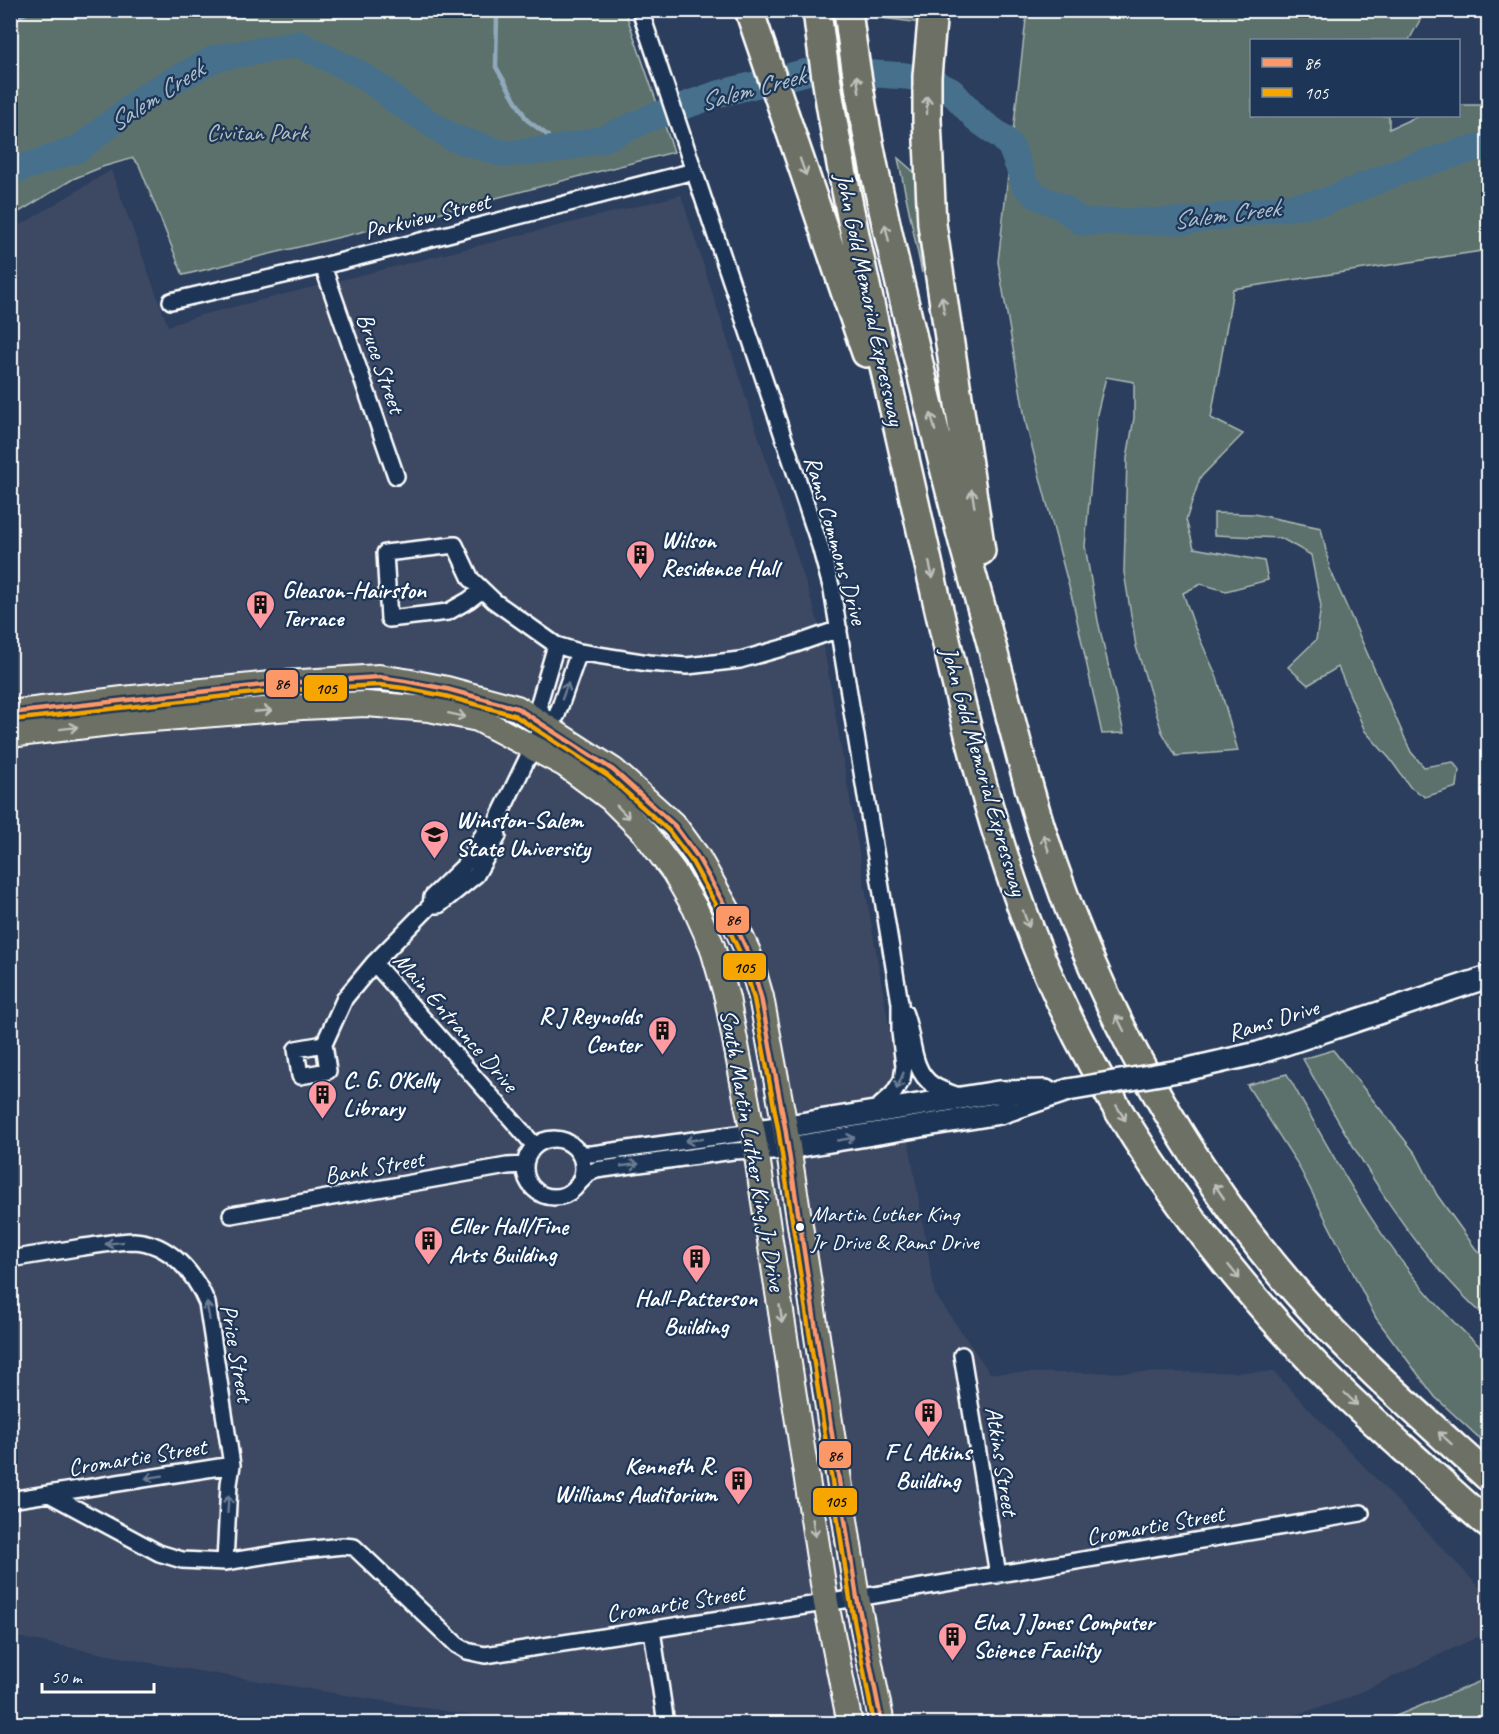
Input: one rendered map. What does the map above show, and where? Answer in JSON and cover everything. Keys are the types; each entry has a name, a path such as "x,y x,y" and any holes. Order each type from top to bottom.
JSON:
{"highway":[{"path":"750,13 837,266 917,513"},
{"name":"John Gold Memorial Expressway","path":"817,14 835,137 917,513 980,776 1013,884 1052,983 1103,1085 1164,1180 1200,1229 1271,1317 1349,1398 1485,1522"},
{"name":"John Gold Memorial Expressway","path":"849,16 868,141 886,227 952,499 1037,816 1074,921 1117,1016 1168,1113 1230,1207 1298,1294 1374,1373 1488,1477"},
{"path":"932,24 927,76 928,164 935,255 1001,680"}],"main road":[{"name":"South Martin Luther King Jr Drive","path":"10,713 271,684 379,678 447,689 517,708 544,724 613,770 675,826 697,856 732,918 748,952 761,997 786,1138 856,1598 882,1724"},
{"name":"South Martin Luther King Jr Drive","path":"10,735 127,721 302,707 366,705 429,709 478,719 533,746 564,764 611,799 644,832 667,861 688,895 712,946 724,984 754,1141 826,1603 850,1724"},
{"name":"Rams Drive","path":"786,1138 870,1114 998,1092 1068,1090 1184,1070 1258,1053 1488,977"},
{"name":"Rams Drive","path":"786,1138 1000,1113 1068,1090"},
{"path":"754,1141 786,1138"}],"street":[{"name":"Rams Commons Drive","path":"640,10 820,546 832,590 900,1003"},
{"name":"Parkview Street","path":"171,301 323,266 694,171"},
{"name":"Bruce Street","path":"323,266 396,476"},
{"path":"482,590 448,612 389,619 385,553 455,545 471,579 494,601 556,645 579,652 648,663 687,666 740,660 839,629"},
{"path":"544,724 539,703 556,645"},
{"name":"Main Entrance Drive","path":"535,1146 374,963 431,905 439,905 455,884 476,874 484,863 498,836 495,825 533,746 544,724 557,715 579,652"},
{"path":"324,1044 345,998 374,963"},
{"path":"900,1003 909,1023 915,1057 922,1074 935,1086 964,1098"},
{"path":"870,1114 896,1090 902,1080 904,1066 900,1032 900,1003"},
{"path":"556,1138 566,1141 583,1154 754,1141 733,1151 599,1170 589,1173 563,1196 545,1196 530,1185 525,1176 524,1165 527,1156 535,1146 546,1139 556,1138"},
{"path":"578,1150 584,1167 578,1185"},
{"name":"Bank Street","path":"231,1215 507,1166 524,1165"},
{"name":"Price Street","path":"10,1259 122,1241 135,1241 170,1253 197,1281 207,1303 232,1465 225,1562"},
{"name":"Atkins Street","path":"962,1355 998,1575"},
{"name":"Cromartie Street","path":"10,1500 232,1465"},
{"name":"Cromartie Street","path":"49,1494 159,1553 182,1560 225,1562 294,1551 354,1547 457,1645 478,1654 493,1654 826,1603 1361,1513"},
{"path":"652,1630 666,1724"}],"shaded area":[{"name":"Winston-Salem State University","path":"111,170 168,326 201,315 681,195 821,631 935,1294 990,1373 1274,1372 1488,1596 1488,1632 1346,1699 1266,1724 519,1723 161,1665 11,1636 11,231"}],"green space":[{"name":"Civitan Park","path":"10,11 625,11 674,152 411,220 183,275 139,165 133,158 73,179 11,217"},
{"path":"874,11 921,11 921,23 874,17"},
{"path":"1027,11 1425,11 1410,39 1250,39 1250,117 1389,117 1389,129 1416,117 1460,117 1460,105 1488,105 1488,250 1233,289 1211,418 1243,434 1200,478 1186,520 1194,548 1264,561 1268,580 1226,591 1201,584 1183,593 1195,628 1217,677 1238,751 1176,756 1162,732 1136,646 1124,572 1127,458 1134,418 1134,382 1106,377 1097,414 1085,546 1098,621 1124,733 1102,734 1073,602 1026,424 998,262"},
{"path":"898,158 914,172 918,172 917,217 922,273"},
{"path":"1214,513 1254,514 1321,528 1330,569 1411,752 1424,767 1453,762 1459,770 1457,787 1425,797 1410,787 1390,759 1365,731 1338,667 1308,685 1288,667 1316,640 1321,606 1311,555 1281,538 1214,535"},
{"path":"1333,1050 1416,1154 1437,1195 1475,1248 1488,1262 1488,1319 1459,1292 1408,1230 1363,1163 1303,1059"},
{"path":"1287,1074 1351,1186 1400,1259 1456,1324 1488,1353 1488,1446 1435,1397 1376,1318 1297,1163 1247,1085"},
{"path":"1488,1678 1488,1723 1379,1723"}],"waterway":[{"path":"10,19 35,10"},
{"path":"497,15 496,67 527,120 546,134 558,149"},
{"name":"Salem Creek","path":"10,172 78,149 147,95 216,58 299,44 360,74 396,101 453,138 505,154 558,149 603,139 652,117 718,94 815,70 906,76 929,80 951,91 978,120 1002,137 1011,147 1026,186 1037,196 1062,207 1082,222 1189,221 1324,202 1408,168 1488,144"}],"transit line":[{"name":"86","path":"10,713 271,684 379,677 405,681 447,689 517,708 613,770 675,826 697,856 732,918 748,952 761,997 785,1127 857,1598 882,1724"},
{"name":"105","path":"11,720 272,691 379,685 404,688 445,696 514,715 608,776 669,831 691,860 725,921 741,955 754,999 778,1128 850,1599 874,1724"}],"place":[{"name":"Wilson Residence Hall","path":"640,580"},
{"name":"Gleason-Hairston Terrace","path":"261,630"},
{"name":"Winston-Salem State University","path":"435,860"},
{"name":"R J Reynolds Center","path":"662,1056"},
{"name":"C. G. O'Kelly Library","path":"322,1120"},
{"name":"Martin Luther King Jr Drive & Rams Drive","path":"800,1227"},
{"name":"Eller Hall/Fine Arts Building","path":"428,1266"},
{"name":"Hall-Patterson Building","path":"696,1284"},
{"name":"F L Atkins Building","path":"928,1438"},
{"name":"Kenneth R. Williams Auditorium","path":"738,1506"},
{"name":"Elva J Jones Computer Science Facility","path":"952,1662"}]}
